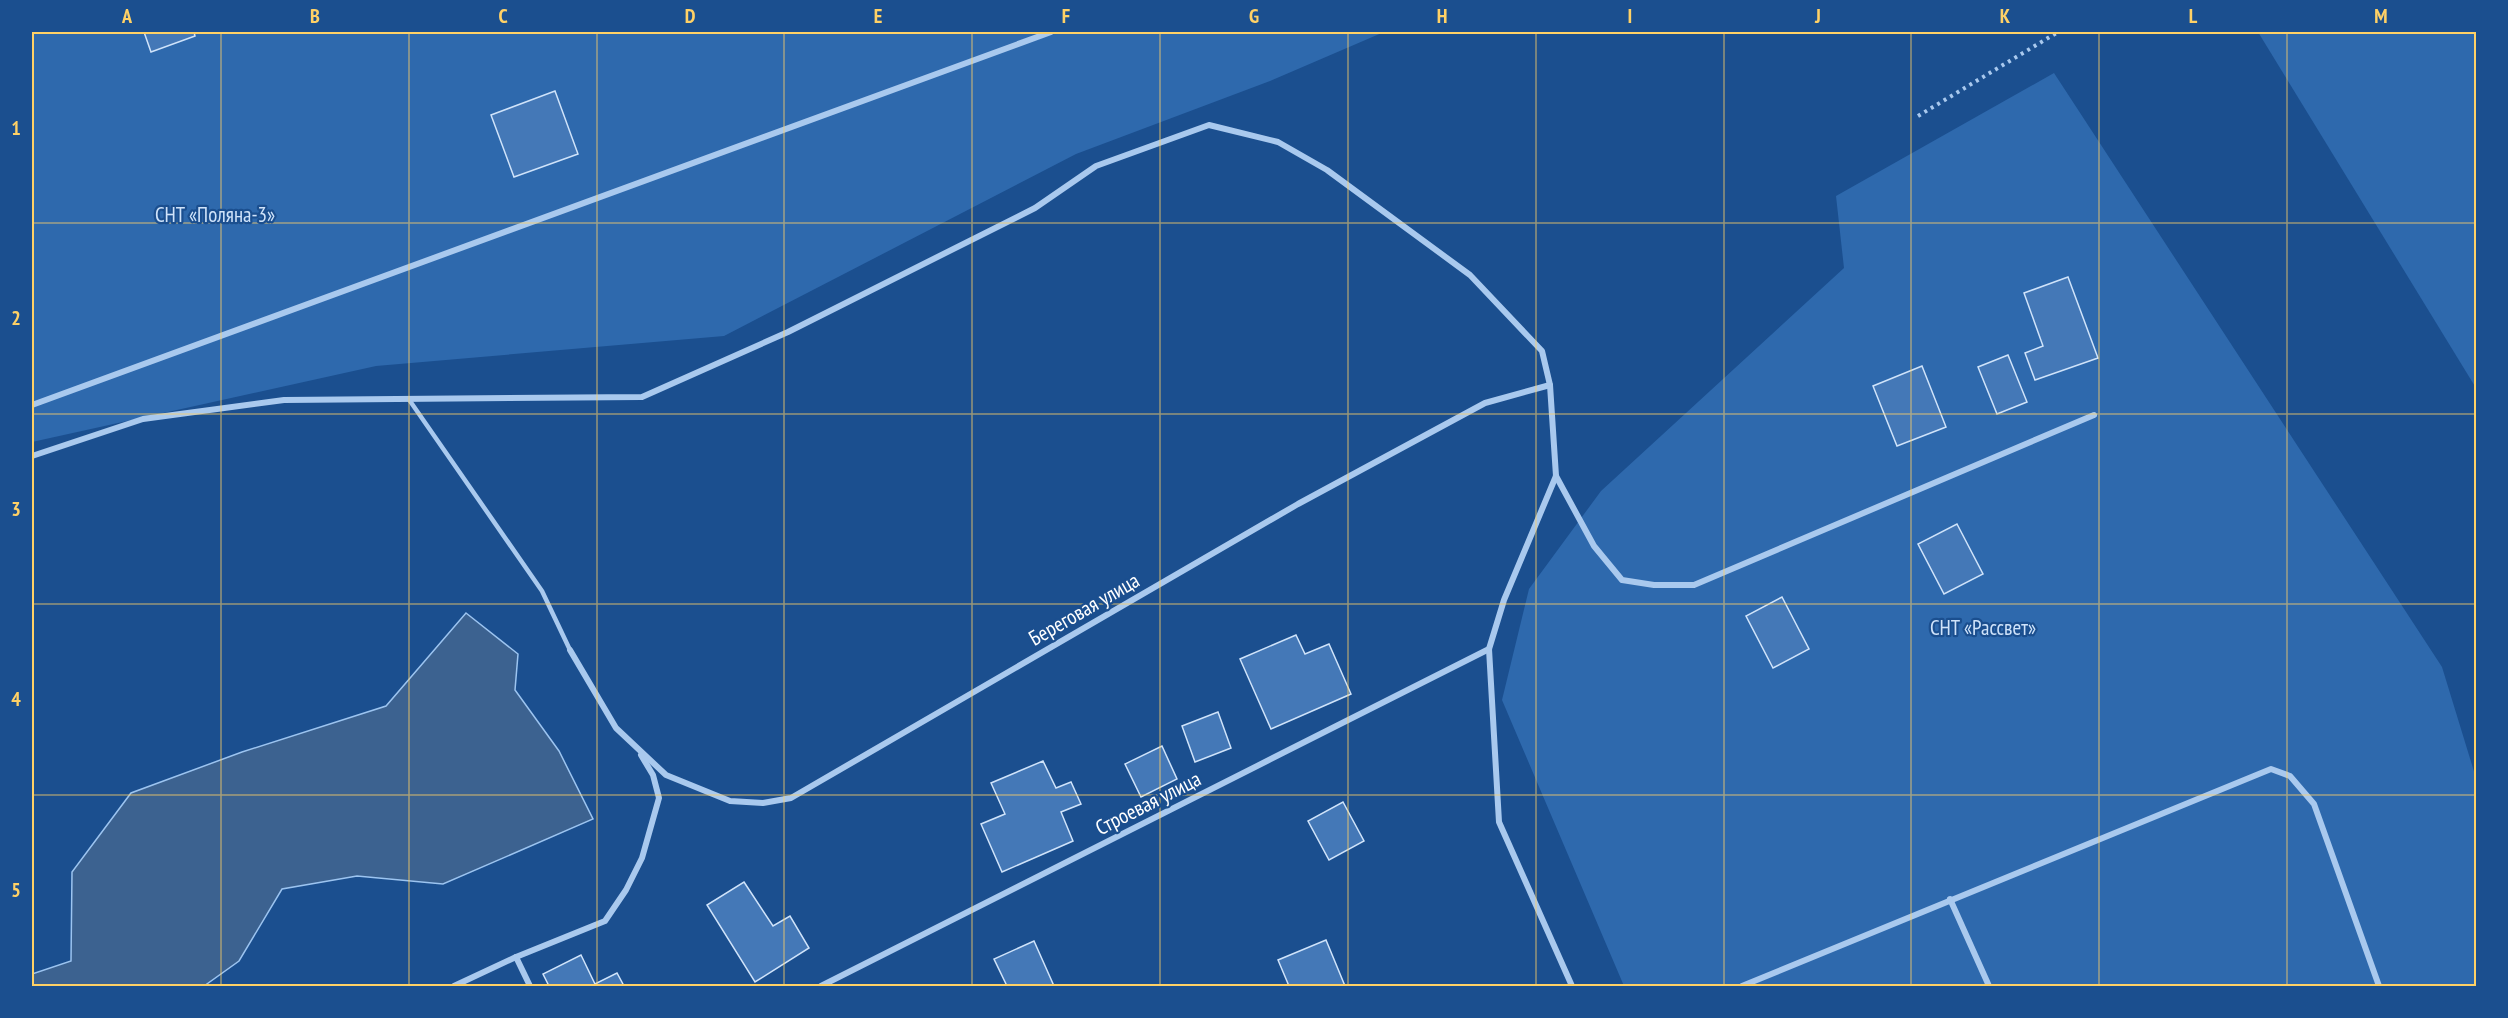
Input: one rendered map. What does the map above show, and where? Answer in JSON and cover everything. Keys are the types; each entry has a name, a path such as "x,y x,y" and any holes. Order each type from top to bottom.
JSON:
{"street":[{"path":"32,405 1051,32"},
{"path":"32,456 143,419 284,400 410,401 642,397 788,332 1035,208 1096,166 1209,125 1278,142 1327,170 1470,276 1542,351 1550,385 1556,476 1593,546 1622,580 1654,585 1694,585 2094,415"},
{"name":"Береговая улица","path":"570,650 616,728 666,775 730,801 763,803 791,798 1309,498 1485,403 1550,385"},
{"path":"1556,476 1504,600 1489,649 1499,822 1572,987"},
{"name":"Строевая улица","path":"821,987 1489,649"},
{"name":"Береговая улица","path":"453,987 516,957 605,921 626,891 642,858 659,798 653,775 637,748"},
{"path":"1742,987 1950,899 2271,769 2290,776 2314,804 2379,987"},
{"path":"1950,899 1989,987"},
{"path":"516,957 530,987"}],"lane":[{"path":"410,401 542,591 570,650"}],"path":[{"path":"1918,116 2058,32"}],"green space":[{"name":"СНТ «Поляна-3»","path":"32,32 1384,32 1270,81 1076,154 724,336 376,366 32,442"},
{"path":"2258,32 2476,32 2476,388"},
{"name":"СНТ «Рассвет»","path":"2054,73 2442,667 2476,778 2476,986 1624,986 1502,700 1529,589 1601,491 1844,268 1836,196"}],"shaded area":[{"path":"466,613 518,654 515,690 559,751 593,819 443,884 357,876 282,889 239,961 204,986 32,986 32,974 71,961 72,872 131,793 242,752 386,706"}],"building":[{"path":"144,32 194,32 195,36 151,52"},
{"path":"555,91 578,154 514,177 491,115"},
{"path":"2068,277 2098,358 2035,380 2025,353 2043,346 2024,293"},
{"path":"2008,355 2027,402 1997,414 1978,367"},
{"path":"1922,366 1946,427 1897,446 1873,386"},
{"path":"1957,524 1983,574 1944,594 1918,544"},
{"path":"1782,597 1809,649 1773,668 1746,616"},
{"path":"1296,635 1305,654 1329,644 1351,694 1271,729 1240,659"},
{"path":"1218,712 1231,748 1195,762 1182,726"},
{"path":"1162,746 1177,779 1141,797 1125,764"},
{"path":"1043,761 1056,788 1071,782 1081,804 1061,812 1073,841 1002,872 981,824 1005,814 991,783"},
{"path":"1343,802 1364,841 1329,860 1308,821"},
{"path":"744,882 773,926 790,916 809,948 755,982 707,905"},
{"path":"1326,940 1345,986 1289,986 1278,960"},
{"path":"1034,941 1054,986 1007,986 994,959"},
{"path":"581,955 595,984 617,973 624,986 549,986 543,974"}]}
